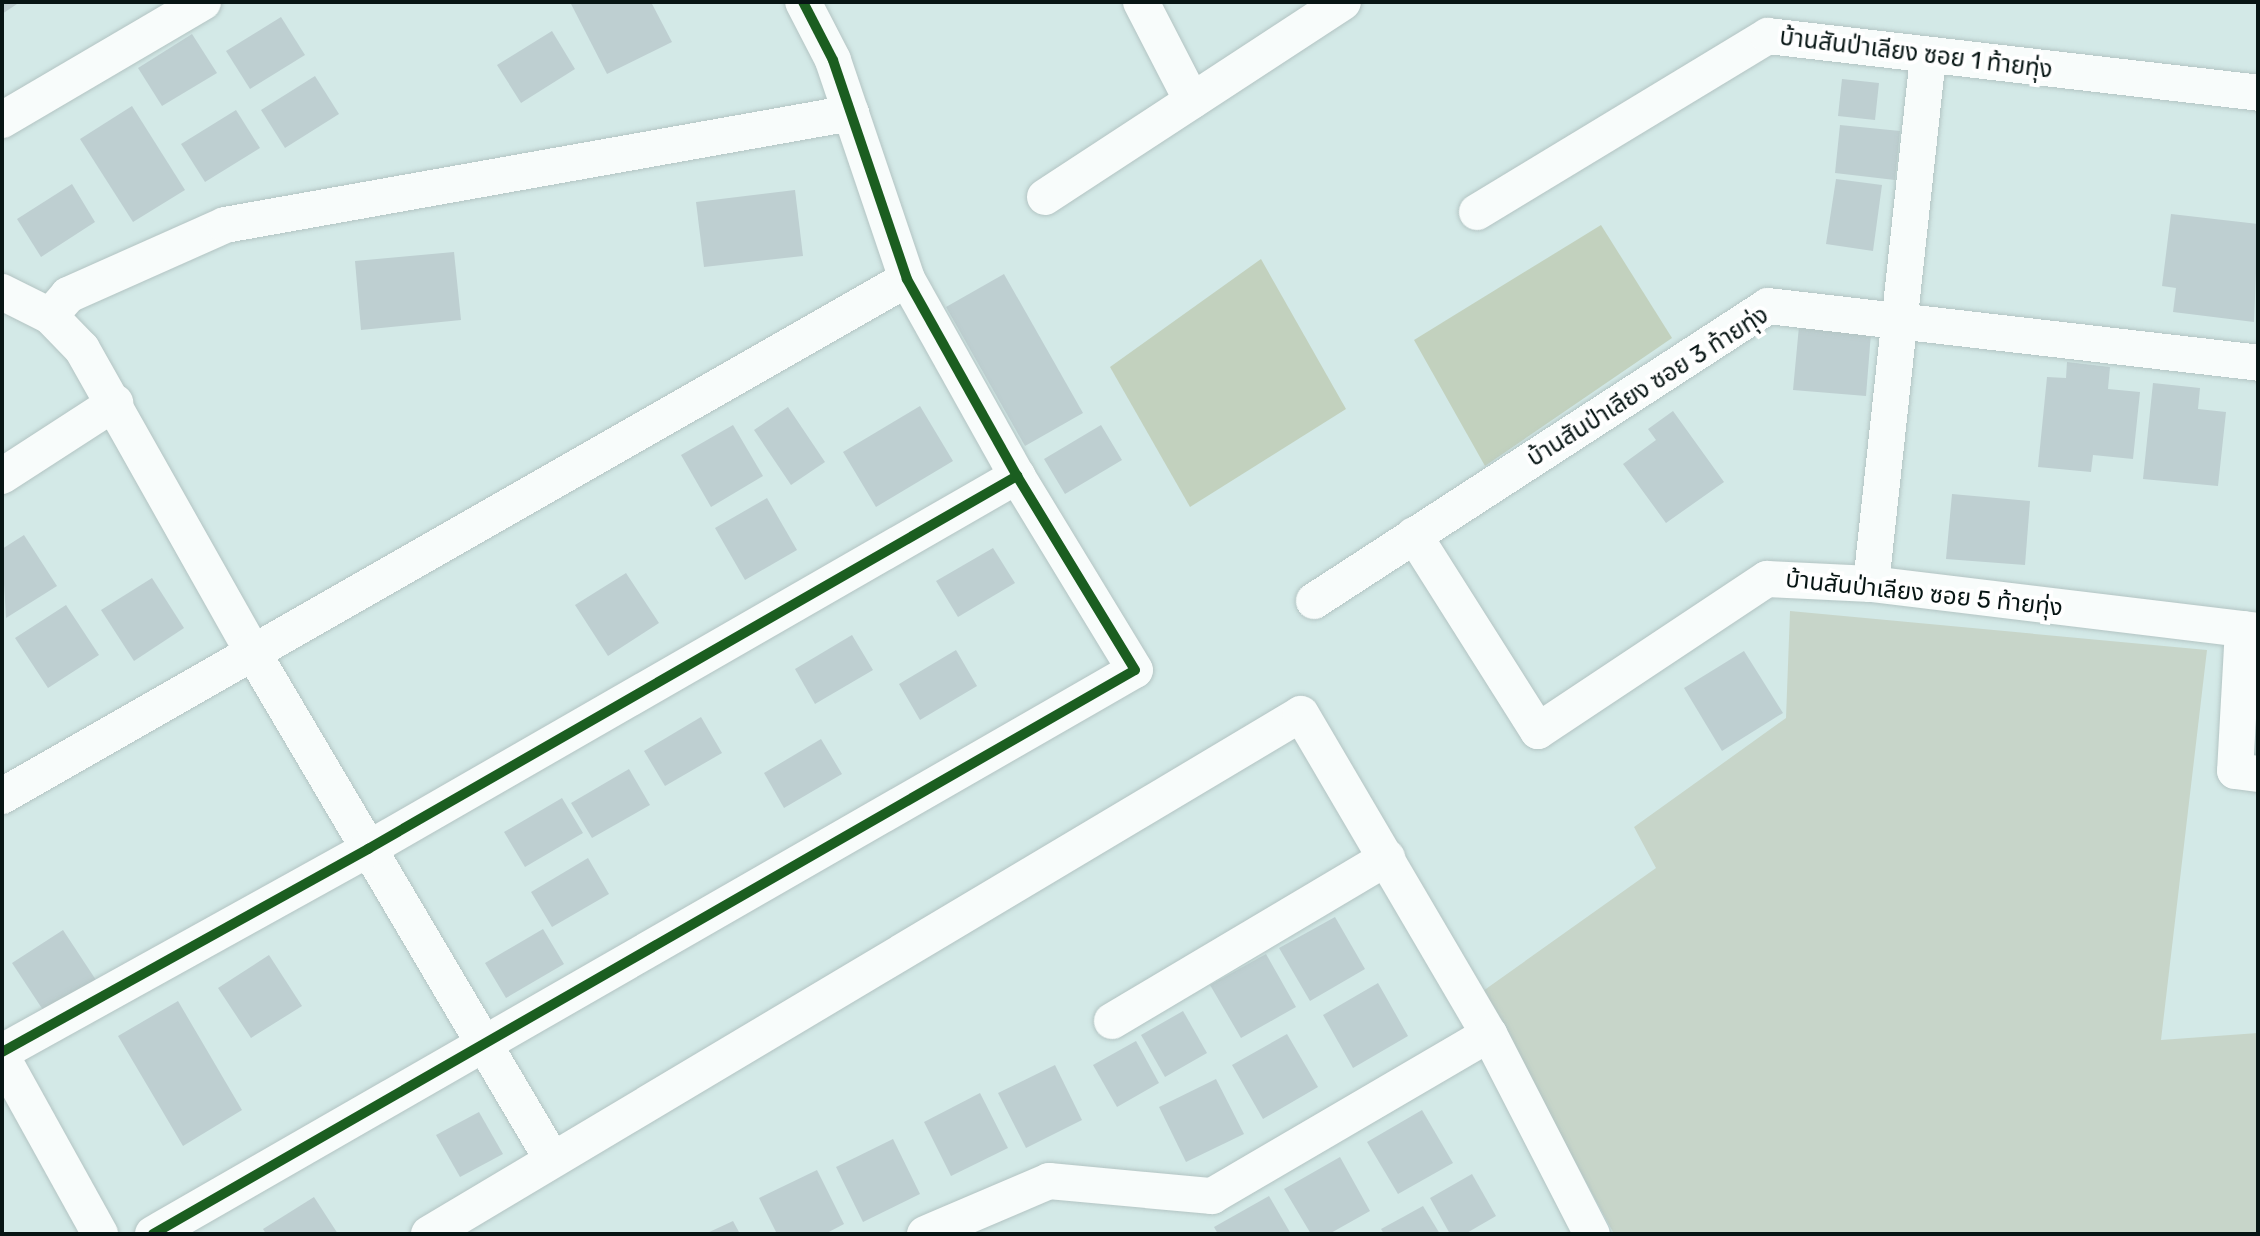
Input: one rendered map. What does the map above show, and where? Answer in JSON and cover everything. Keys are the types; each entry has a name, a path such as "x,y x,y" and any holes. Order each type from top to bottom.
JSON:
{"street":[{"path":"2,120 203,2"},
{"path":"153,1234 1135,670 1017,476 907,279 833,60 803,2"},
{"path":"1141,2 1192,101"},
{"path":"1045,197 1343,2"},
{"name":"บ้านสันป่าเลียง ซอย 1 ท้ายทุ่ง","path":"1477,212 1768,36 2258,93"},
{"path":"1871,584 1928,57"},
{"path":"50,316 68,295 225,225 851,113"},
{"path":"2,796 907,279"},
{"path":"2,292 50,316 82,349 252,651 552,1159"},
{"name":"บ้านสันป่าเลียง ซอย 3 ท้ายทุ่ง","path":"1314,601 1768,306 2258,363"},
{"path":"2,476 115,403"},
{"path":"100,1234 2,1054 368,849 1017,476"},
{"name":"บ้านสันป่าเลียง ซอย 5 ท้ายทุ่ง","path":"1414,535 1538,731 1767,579 1871,584 2250,630"},
{"path":"2250,630 2235,771 2258,774"},
{"path":"429,1234 1301,714 1489,1034 1586,1232"},
{"path":"1112,1021 1387,858"},
{"path":"944,1230 1049,1181 1212,1196 1489,1034"}],"green space":[{"path":"1601,225 1672,338 1485,466 1414,340"},
{"path":"1261,259 1346,409 1190,507 1110,367"},
{"path":"1790,611 2207,650 2161,1040 2258,1033 2258,1234 1614,1234 1483,991 1656,868 1634,827 1786,718"}],"building":[{"path":"2,2 20,2 2,14"},
{"path":"570,2 651,2 672,42 607,74"},
{"path":"281,17 305,55 250,89 226,51"},
{"path":"552,31 575,69 521,103 497,65"},
{"path":"192,34 217,73 162,106 138,68"},
{"path":"315,76 339,114 285,148 261,110"},
{"path":"1842,79 1879,83 1875,120 1838,116"},
{"path":"132,106 185,190 133,222 80,139"},
{"path":"236,110 260,148 205,182 181,144"},
{"path":"1840,125 1900,131 1895,180 1835,173"},
{"path":"1836,179 1882,185 1873,251 1826,244"},
{"path":"72,184 95,222 41,257 17,219"},
{"path":"795,190 803,256 704,267 696,202"},
{"path":"2171,214 2258,224 2254,322 2173,312 2176,288 2162,286"},
{"path":"454,252 461,320 361,330 355,261"},
{"path":"1004,274 1083,413 1025,446 946,307"},
{"path":"1799,326 1871,333 1866,396 1793,390"},
{"path":"2067,362 2110,367 2108,389 2140,392 2133,459 2093,455 2091,472 2038,467 2047,377 2066,378"},
{"path":"2153,383 2200,388 2198,409 2226,412 2218,486 2143,479"},
{"path":"920,406 953,461 876,507 843,452"},
{"path":"788,407 825,462 791,485 754,430"},
{"path":"1673,411 1724,482 1666,523 1623,464 1656,440 1648,429"},
{"path":"733,425 763,476 711,507 681,455"},
{"path":"1101,425 1122,460 1065,494 1044,459"},
{"path":"1952,494 2030,501 2025,565 1946,559"},
{"path":"767,498 797,550 745,580 715,528"},
{"path":"24,535 57,586 6,618 2,549"},
{"path":"993,548 1015,583 958,617 936,581"},
{"path":"626,573 659,623 608,656 575,605"},
{"path":"152,578 184,628 134,661 101,610"},
{"path":"66,605 99,655 48,688 15,638"},
{"path":"852,635 873,670 815,704 795,669"},
{"path":"956,650 977,686 920,720 899,684"},
{"path":"1744,651 1783,713 1722,751 1684,688"},
{"path":"701,717 722,753 665,786 644,751"},
{"path":"821,739 842,774 784,808 764,773"},
{"path":"629,769 650,805 592,838 571,803"},
{"path":"562,798 583,833 525,867 504,832"},
{"path":"588,858 609,894 552,927 531,892"},
{"path":"1335,917 1365,969 1310,1001 1279,948"},
{"path":"543,929 564,964 506,998 485,963"},
{"path":"63,930 96,980 45,1013 12,963"},
{"path":"1266,954 1296,1007 1241,1038 1210,985"},
{"path":"269,955 302,1006 251,1038 218,988"},
{"path":"1378,983 1408,1036 1353,1068 1323,1015"},
{"path":"178,1001 242,1110 183,1146 118,1036"},
{"path":"1183,1011 1207,1053 1165,1077 1141,1035"},
{"path":"1287,1034 1318,1087 1263,1119 1232,1065"},
{"path":"1136,1041 1159,1083 1117,1107 1093,1065"},
{"path":"1055,1065 1082,1120 1026,1148 998,1093"},
{"path":"1216,1079 1244,1134 1186,1162 1159,1107"},
{"path":"980,1093 1008,1148 951,1176 924,1122"},
{"path":"1422,1110 1453,1163 1398,1194 1367,1142"},
{"path":"479,1112 503,1154 460,1177 436,1135"},
{"path":"893,1139 920,1194 863,1222 836,1167"},
{"path":"1340,1157 1370,1211 1329,1234 1311,1234 1284,1189"},
{"path":"817,1170 844,1224 825,1234 777,1234 759,1198"},
{"path":"1472,1174 1496,1216 1465,1234 1450,1234 1430,1198"},
{"path":"1269,1196 1291,1234 1218,1234 1214,1227"},
{"path":"314,1197 338,1234 266,1234 263,1229"},
{"path":"1423,1206 1440,1234 1384,1234 1381,1229"},
{"path":"733,1221 740,1234 705,1234"}],"cycle path":[{"path":"153,1234 1135,670 1017,476 907,279 833,60 803,2"},
{"path":"2,1052 368,849 1017,476"}]}
